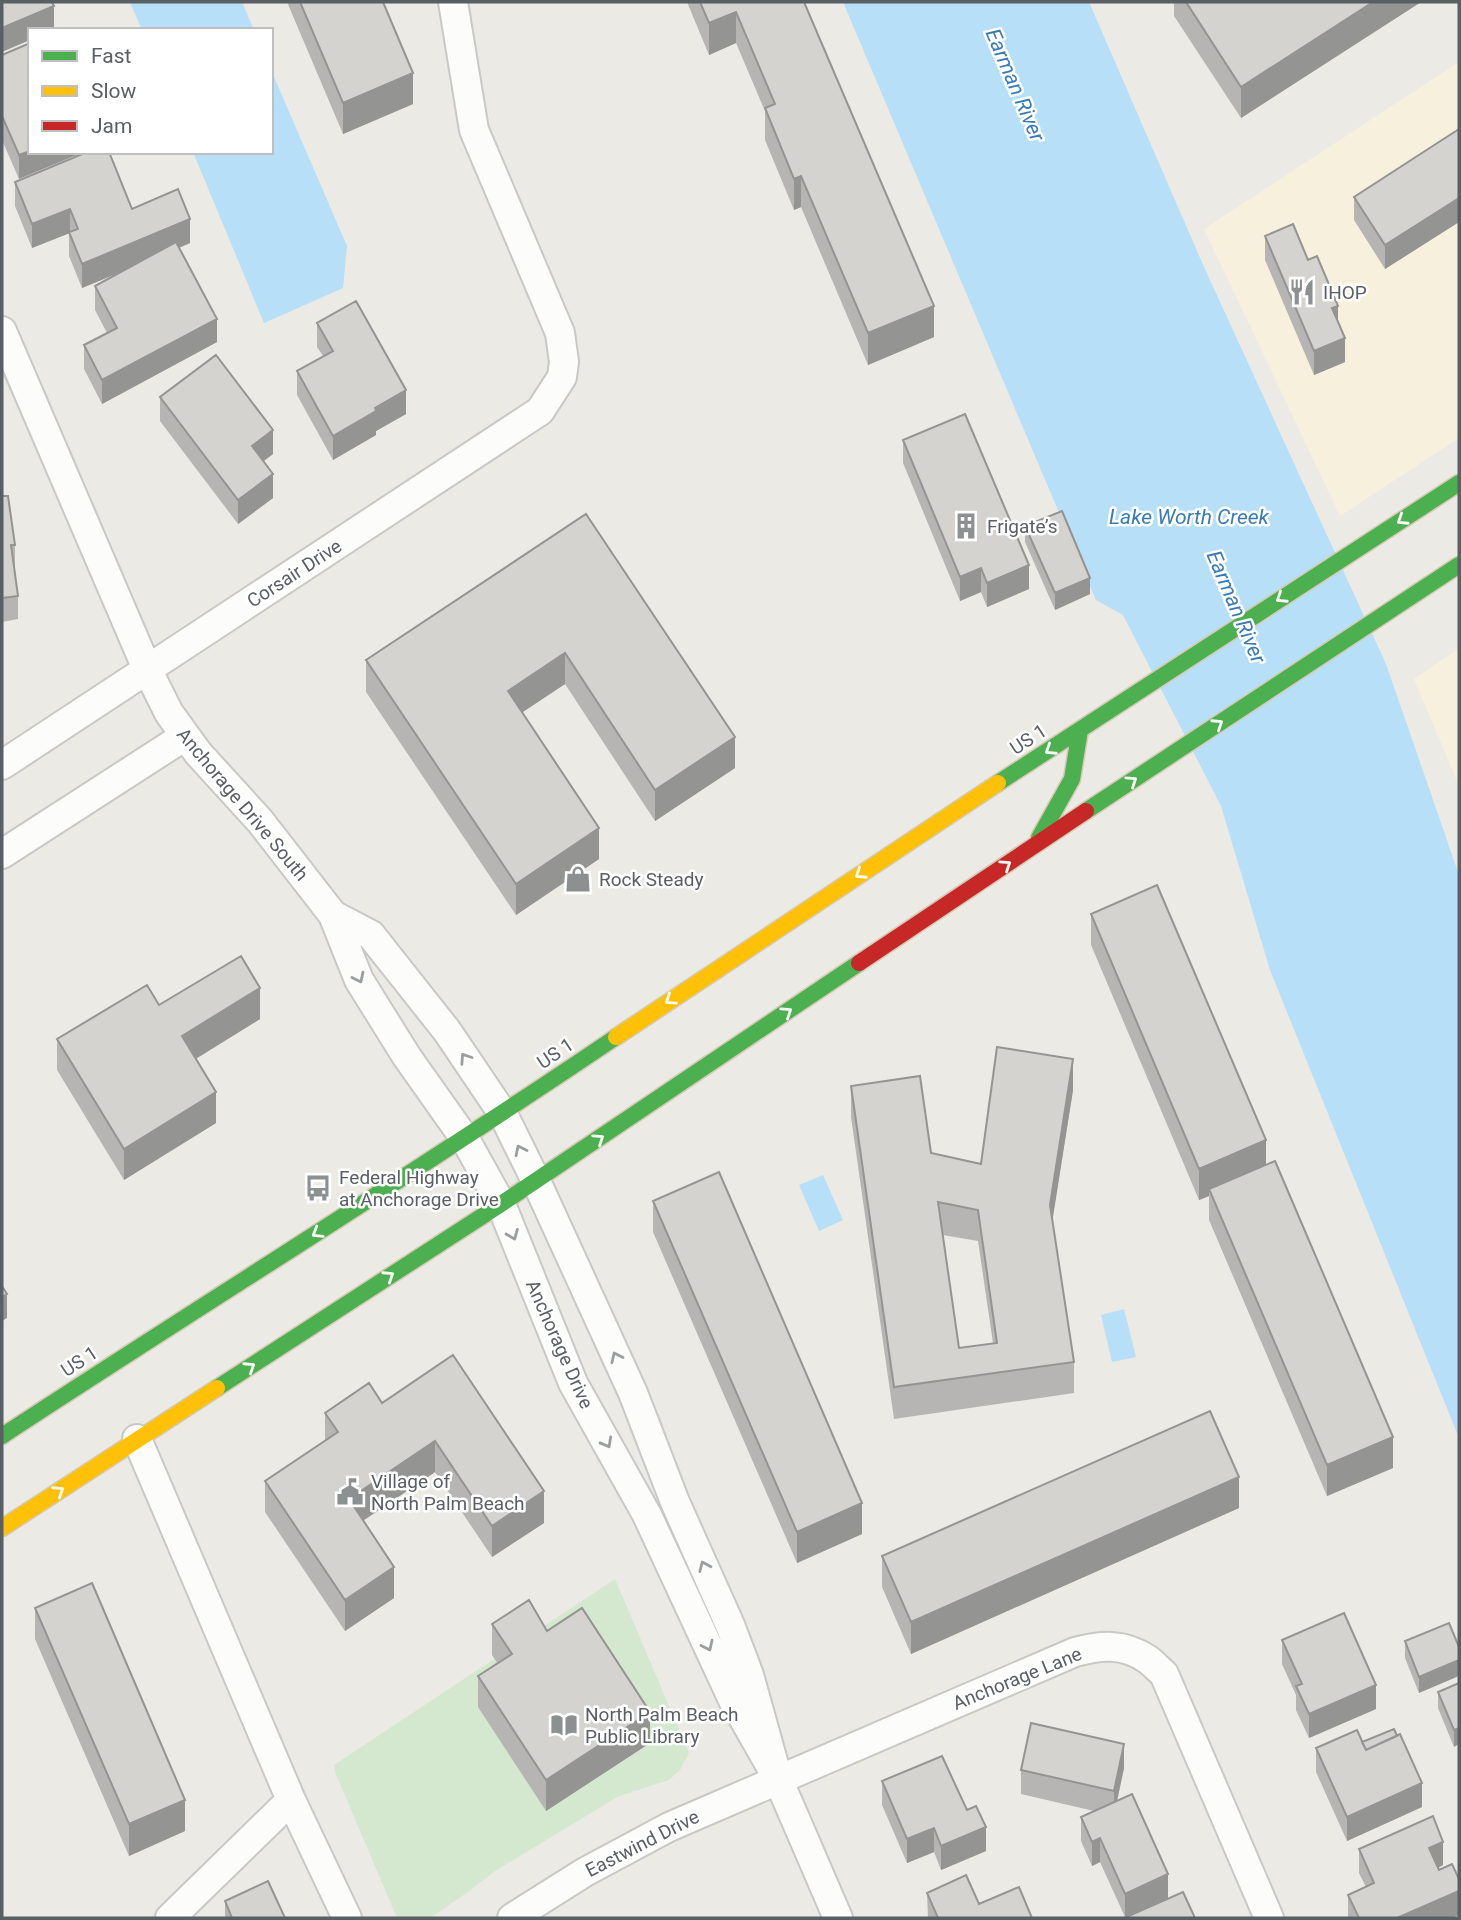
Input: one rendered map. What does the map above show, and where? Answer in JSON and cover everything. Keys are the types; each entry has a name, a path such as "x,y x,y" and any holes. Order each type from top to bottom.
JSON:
{"main road":[{"name":"US 1","path":"2,1436 160,1332 465,1139 707,975 1459,483"},
{"path":"2,1528 536,1181 1034,846 1459,565"},
{"path":"1034,846 1072,779 1080,730"}],"street":[{"name":"Corsair Drive","path":"2,765 540,411 562,377 564,362 560,333 474,130 453,2"},
{"name":"Anchorage Drive South","path":"2,331 147,670 169,713 198,753 260,821 333,915 371,935 447,1031 503,1114"},
{"path":"2,854 185,736"},
{"name":"Anchorage Drive","path":"333,915 359,979 407,1057 465,1139 501,1204 573,1383 647,1515 733,1700 778,1779 838,1918"},
{"name":"Anchorage Drive","path":"503,1114 633,1393 676,1502 730,1625 749,1675 778,1779"},
{"path":"137,1439 291,1800 346,1918"},
{"name":"Anchorage Lane","path":"778,1779 1075,1651 1097,1646 1120,1647 1147,1658 1164,1674 1269,1918"},
{"name":"Eastwind Drive","path":"512,1918 585,1871 669,1827 778,1779"},
{"path":"170,1918 291,1800"}],"shaded area":[{"path":"1459,62 1459,438 1340,516 1204,229"},
{"path":"1459,648 1459,786 1414,679"}],"green space":[{"path":"615,1579 689,1753 680,1770 669,1780 619,1796 495,1871 430,1918 397,1918 334,1765"}],"water":[{"path":"130,2 242,2 253,28 141,28"},
{"name":"Lake Worth Creek","path":"843,2 1089,2 1204,267 1386,664 1459,875 1459,1438 1270,970 1221,806 1123,615 1096,600"},
{"path":"273,75 347,246 343,288 264,323 194,154 273,154"},
{"path":"823,1175 843,1220 819,1231 799,1185"},
{"path":"1124,1309 1136,1357 1112,1362 1101,1315"}],"building":[{"path":"2,2 52,2 54,6 2,28"},
{"path":"300,2 383,2 413,73 343,103"},
{"path":"700,2 804,2 934,306 868,333 801,176 794,179 765,108 775,104 736,12 709,23"},
{"path":"1186,2 1373,2 1241,87"},
{"path":"28,44 28,152 19,155 2,116 2,55"},
{"path":"1459,129 1459,198 1385,245 1354,197"},
{"path":"82,154 110,154 132,209 178,189 190,219 82,264 69,232 78,229 70,209 32,224 15,182"},
{"path":"1293,224 1308,260 1317,256 1338,306 1332,308 1345,338 1314,351 1265,236"},
{"path":"176,242 217,319 102,380 84,345 117,328 95,286"},
{"path":"356,301 406,390 333,436 297,371 333,351 317,323"},
{"path":"216,355 273,430 252,446 273,474 238,500 160,397"},
{"name":"Frigate’s","path":"965,414 1029,565 987,583 981,568 960,577 903,440"},
{"path":"2,496 8,496 18,596 2,598"},
{"path":"1062,511 1090,578 1055,593 1025,526"},
{"path":"586,514 735,737 655,790 565,653 508,691 599,828 516,884 366,660"},
{"path":"1157,885 1266,1140 1199,1169 1091,914"},
{"path":"241,956 260,988 182,1036 216,1092 124,1149 57,1039 147,985 159,1005"},
{"path":"997,1047 1073,1059 1050,1205 1074,1362 894,1387 851,1086 920,1076 931,1153 981,1164","holes":["938,1202 978,1210 997,1343 959,1348"]},
{"path":"1275,1161 1393,1437 1327,1465 1209,1189"},
{"path":"719,1172 862,1503 797,1532 653,1201"},
{"name":"Village of North Palm Beach","path":"453,1355 544,1491 492,1526 435,1441 349,1499 394,1567 345,1600 265,1481 338,1432 325,1413 369,1383 382,1403"},
{"path":"1210,1411 1239,1477 911,1622 882,1556"},
{"path":"92,1583 185,1800 129,1824 35,1608"},
{"name":"North Palm Beach Public Library","path":"529,1600 547,1631 582,1608 650,1712 546,1780 478,1676 512,1654 492,1624"},
{"path":"1344,1613 1376,1685 1309,1714 1296,1686 1302,1684 1282,1640"},
{"path":"1449,1623 1459,1647 1459,1660 1419,1677 1405,1641"},
{"path":"1459,1683 1459,1728 1454,1730 1438,1692"},
{"path":"1031,1723 1124,1744 1114,1791 1021,1770"},
{"path":"1394,1729 1397,1736 1366,1750 1362,1742"},
{"path":"1357,1730 1366,1750 1400,1734 1422,1783 1347,1817 1316,1748"},
{"path":"942,1756 967,1810 976,1806 986,1827 941,1846 934,1828 907,1839 882,1781"},
{"path":"1132,1794 1168,1874 1125,1894 1100,1838 1092,1842 1081,1817"},
{"path":"1433,1816 1443,1842 1429,1848 1439,1870 1452,1864 1459,1879 1459,1891 1397,1918 1359,1918 1348,1895 1374,1883 1359,1849"},
{"path":"966,1875 979,1904 1019,1887 1032,1918 938,1918 927,1893"},
{"path":"268,1881 285,1918 232,1918 225,1901"},
{"path":"1183,1892 1195,1918 1124,1918"}],"traffic: fast":[{"path":"998,783 1459,483"},
{"path":"1086,811 1459,565"},
{"path":"1039,838 1072,779 1080,730"},
{"path":"217,1388 501,1204 859,963"},
{"path":"2,1436 616,1037"}],"traffic: slow":[{"path":"616,1037 998,783"},
{"path":"2,1528 217,1388"}],"traffic: jam":[{"path":"859,963 1086,811"}],"place":[{"name":"IHOP","path":"1302,292"},
{"name":"Frigate’s","path":"966,526"},
{"name":"Rock Steady","path":"578,879"},
{"name":"Federal Highway at Anchorage Drive","path":"318,1188"},
{"name":"Village of North Palm Beach","path":"350,1492"},
{"name":"North Palm Beach Public Library","path":"564,1725"}],"water label":[{"name":"Earman River","path":"1015,85"},
{"name":"Earman River","path":"1236,607"}]}
